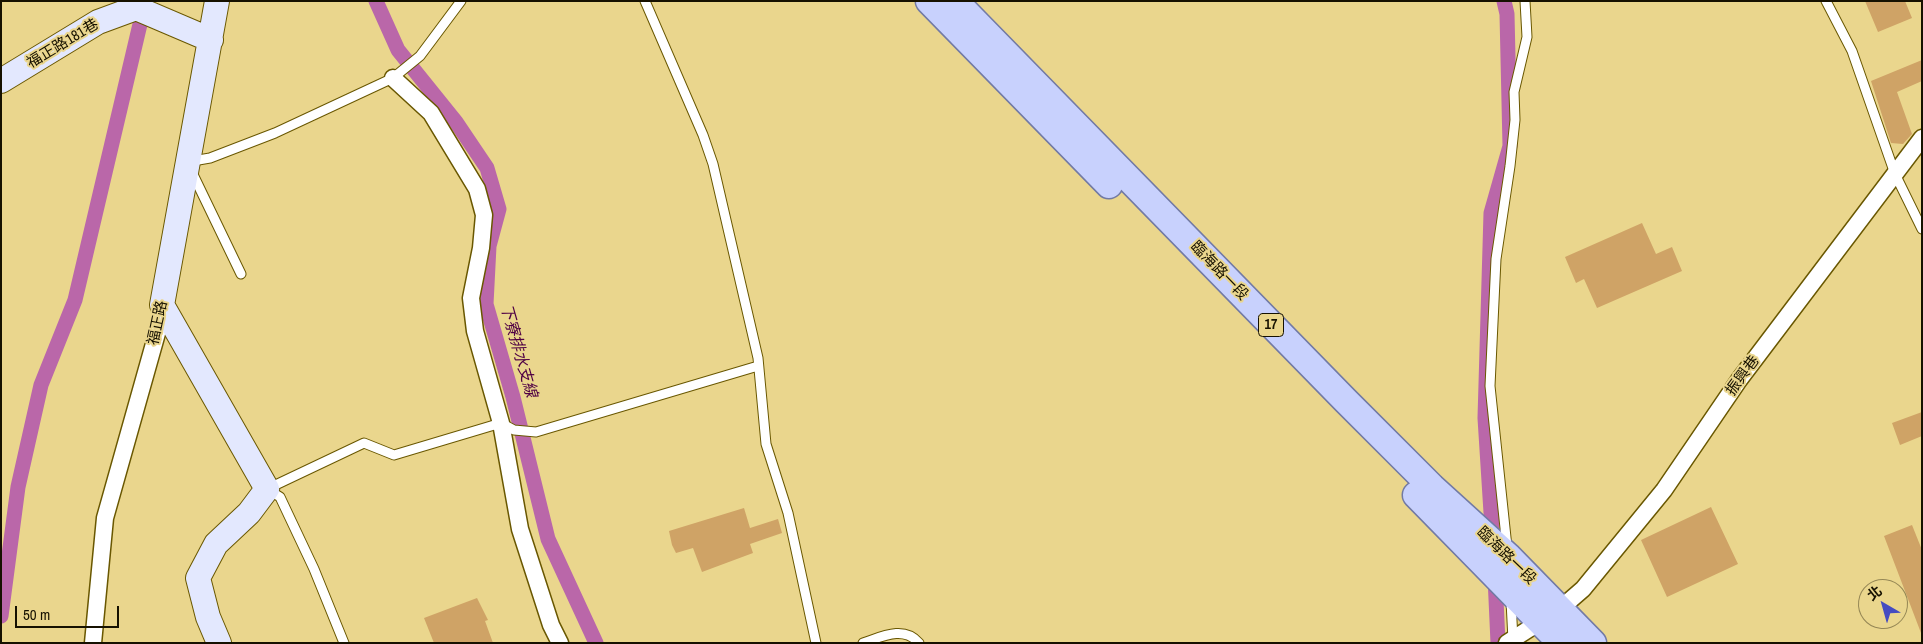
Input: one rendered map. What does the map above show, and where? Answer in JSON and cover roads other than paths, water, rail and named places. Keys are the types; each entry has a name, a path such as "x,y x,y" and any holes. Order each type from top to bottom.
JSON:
{"main road":[{"name":"臨海路一段","path":"929,1 1504,571 1550,615 1593,643"},
{"name":"臨海路一段","path":"955,1 1432,487 1504,571"},
{"name":"臨海路一段","path":"1550,615 1561,643"}],"street":[{"name":"福正路","path":"93,643 105,518 161,319 187,162 217,1"},
{"name":"福正路181巷","path":"1,81 98,22 136,8 211,40"},
{"path":"393,78 430,113 478,189 484,215 481,248 471,298 475,331 501,423 520,529 551,625 560,643"},
{"name":"振興巷","path":"1511,641 1550,615 1583,589 1664,490 1739,380 1922,138"},
{"path":"162,305 267,489 249,513 216,544 198,578 208,616 219,643"}],"lane":[{"path":"241,274 187,162 210,158 275,133 393,78 420,56 461,1"},
{"path":"645,1 703,135 713,164 758,366 766,444 788,513 816,643"},
{"path":"1511,641 1490,386 1496,259 1515,120 1514,92 1527,37 1525,1"},
{"path":"1826,1 1852,51 1895,174 1922,229"},
{"path":"267,489 364,443 394,455 501,423 514,430 536,432 758,366"},
{"path":"267,489 280,497 314,569 344,643"},
{"path":"863,643 897,632 915,637 919,643"}],"waterway":[{"name":"下寮排水支線","path":"376,1 398,50 456,122 487,168 499,209 489,246 486,304 513,397 548,539 596,643"},
{"path":"1493,544 1485,418 1491,213 1510,146 1507,14 1504,1"},
{"path":"1,616 18,487 41,385 75,300 145,3"},
{"path":"1495,577 1498,643"}]}
